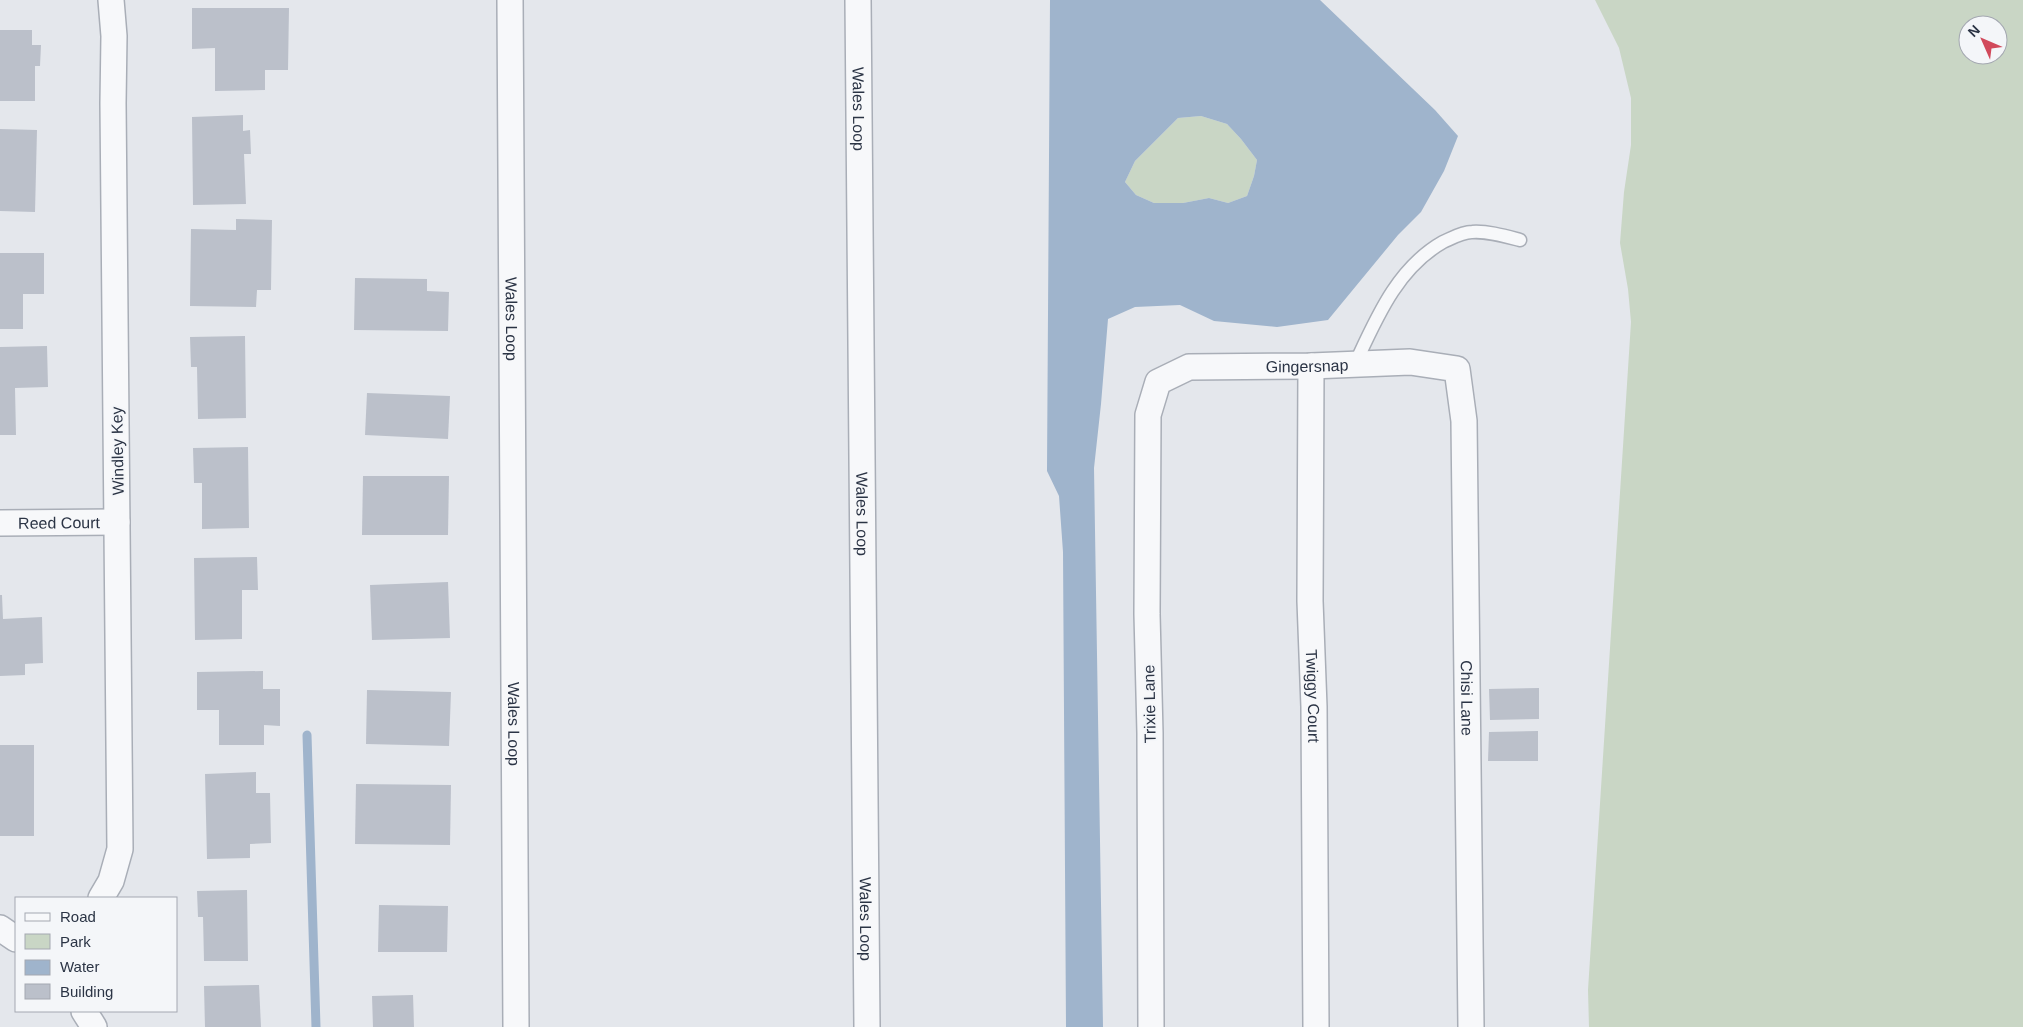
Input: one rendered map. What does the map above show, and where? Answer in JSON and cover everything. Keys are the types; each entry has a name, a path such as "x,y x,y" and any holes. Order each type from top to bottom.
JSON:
{"street":[{"name":"Windley Key","path":"102,897 111,881 120,849 114,36 111,0"},
{"name":"Wales Loop","path":"510,0 516,1027"},
{"name":"Wales Loop","path":"858,0 867,1027"},
{"name":"Gingersnap","path":"1158,382 1189,367 1311,366 1410,362 1457,369"},
{"name":"Twiggy Court","path":"1311,366 1310,601 1314,707 1316,1027"},
{"name":"Chisi Lane","path":"1457,369 1464,421 1471,1027"},
{"name":"Trixie Lane","path":"1151,1027 1150,743 1147,614 1148,415 1158,382"},
{"name":"Reed Court","path":"0,523 117,522"},
{"path":"0,928 15,938"},
{"path":"85,1012 94,1027"}],"lane":[{"path":"1355,364 1369,333 1400,280 1432,249 1454,237 1470,232 1490,233 1520,240"}],"green space":[{"path":"1595,0 2023,0 2023,1027 1589,1027 1588,990 1631,322 1628,289 1620,243 1624,192 1631,145 1631,98 1619,48"},
{"path":"1201,116 1227,124 1257,160 1247,196 1228,203 1209,198 1183,203 1154,203 1136,195 1125,182 1135,161 1178,118"}],"water":[{"path":"1050,0 1320,0 1435,110 1458,136 1444,171 1421,212 1398,235 1328,320 1277,327 1214,321 1180,305 1135,307 1108,319 1094,468 1103,1027 1066,1027 1063,552 1059,496 1047,471","holes":["1201,116 1227,124 1257,160 1247,196 1228,203 1209,198 1183,203 1154,203 1136,195 1125,182 1135,161 1178,118"]}],"building":[{"path":"192,8 289,8 288,70 265,70 265,90 215,91 215,48 192,49"},
{"path":"0,30 32,30 32,45 41,45 40,66 35,66 35,101 0,101"},
{"path":"243,115 243,131 250,130 251,154 244,154 246,204 193,205 192,117"},
{"path":"0,129 37,130 35,212 0,211"},
{"path":"236,219 272,220 271,290 257,290 256,307 190,306 191,229 236,230"},
{"path":"0,253 44,253 44,294 23,294 23,329 0,329"},
{"path":"355,278 427,279 427,291 449,292 448,331 354,330"},
{"path":"245,336 246,418 198,419 197,367 191,367 190,337"},
{"path":"47,346 48,387 15,388 16,435 0,435 0,347"},
{"path":"367,393 450,396 448,439 365,435"},
{"path":"248,447 249,528 202,529 202,483 194,483 193,448"},
{"path":"363,476 449,476 448,535 362,535"},
{"path":"257,557 258,590 242,590 242,639 195,640 194,558"},
{"path":"448,582 450,638 372,640 370,585"},
{"path":"0,595 2,595 3,619 42,617 43,663 25,664 25,675 0,676"},
{"path":"263,671 263,689 280,689 280,726 264,725 264,745 219,745 219,710 197,710 197,672"},
{"path":"1539,688 1539,719 1490,720 1489,689"},
{"path":"367,690 451,692 449,746 366,744"},
{"path":"1538,731 1538,761 1488,761 1489,732"},
{"path":"0,745 34,745 34,836 0,836"},
{"path":"256,772 256,793 270,793 271,843 250,844 250,858 207,859 205,774"},
{"path":"356,784 451,785 450,845 355,844"},
{"path":"247,890 248,961 204,961 203,917 198,917 197,891"},
{"path":"379,905 448,906 447,952 378,952"},
{"path":"259,985 261,1027 205,1027 204,986"},
{"path":"413,995 414,1027 373,1027 372,996"}],"waterway":[{"path":"307,735 316,1027"}]}
